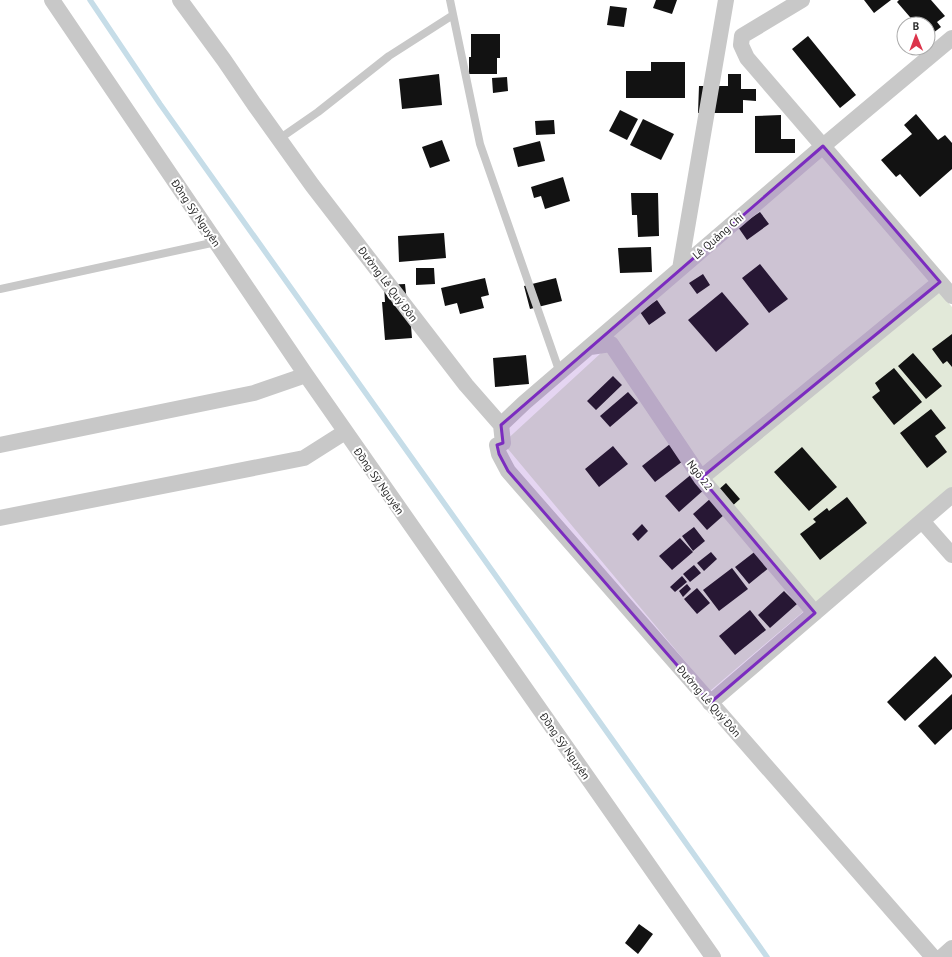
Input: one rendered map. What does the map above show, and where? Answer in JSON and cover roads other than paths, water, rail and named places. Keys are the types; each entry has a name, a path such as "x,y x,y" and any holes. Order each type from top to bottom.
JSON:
{"street":[{"name":"Đồng Sỹ Nguyên","path":"52,0 345,432 713,957"},
{"path":"680,269 726,0"},
{"path":"802,0 742,36 741,45 747,58 952,296"},
{"name":"Đường Lê Quý Đôn","path":"183,1 279,139 457,374 501,425 503,443 497,445 499,454 508,472 933,957"},
{"name":"Lê Quảng Chí","path":"501,425 524,403 823,146 952,38"},
{"path":"701,478 940,282"},
{"name":"Ngõ 22","path":"590,347 611,344 701,478 815,613"},
{"path":"0,445 254,393 306,375"},
{"path":"0,518 304,458 345,432"},
{"path":"710,703 952,495"},
{"path":"922,521 952,555"},
{"path":"942,957 952,948"}],"lane":[{"path":"450,0 480,144 560,373"},
{"path":"279,139 318,112 390,56 453,15"},
{"path":"0,289 216,242"}],"waterway":[{"path":"90,0 160,104 767,957"}]}
